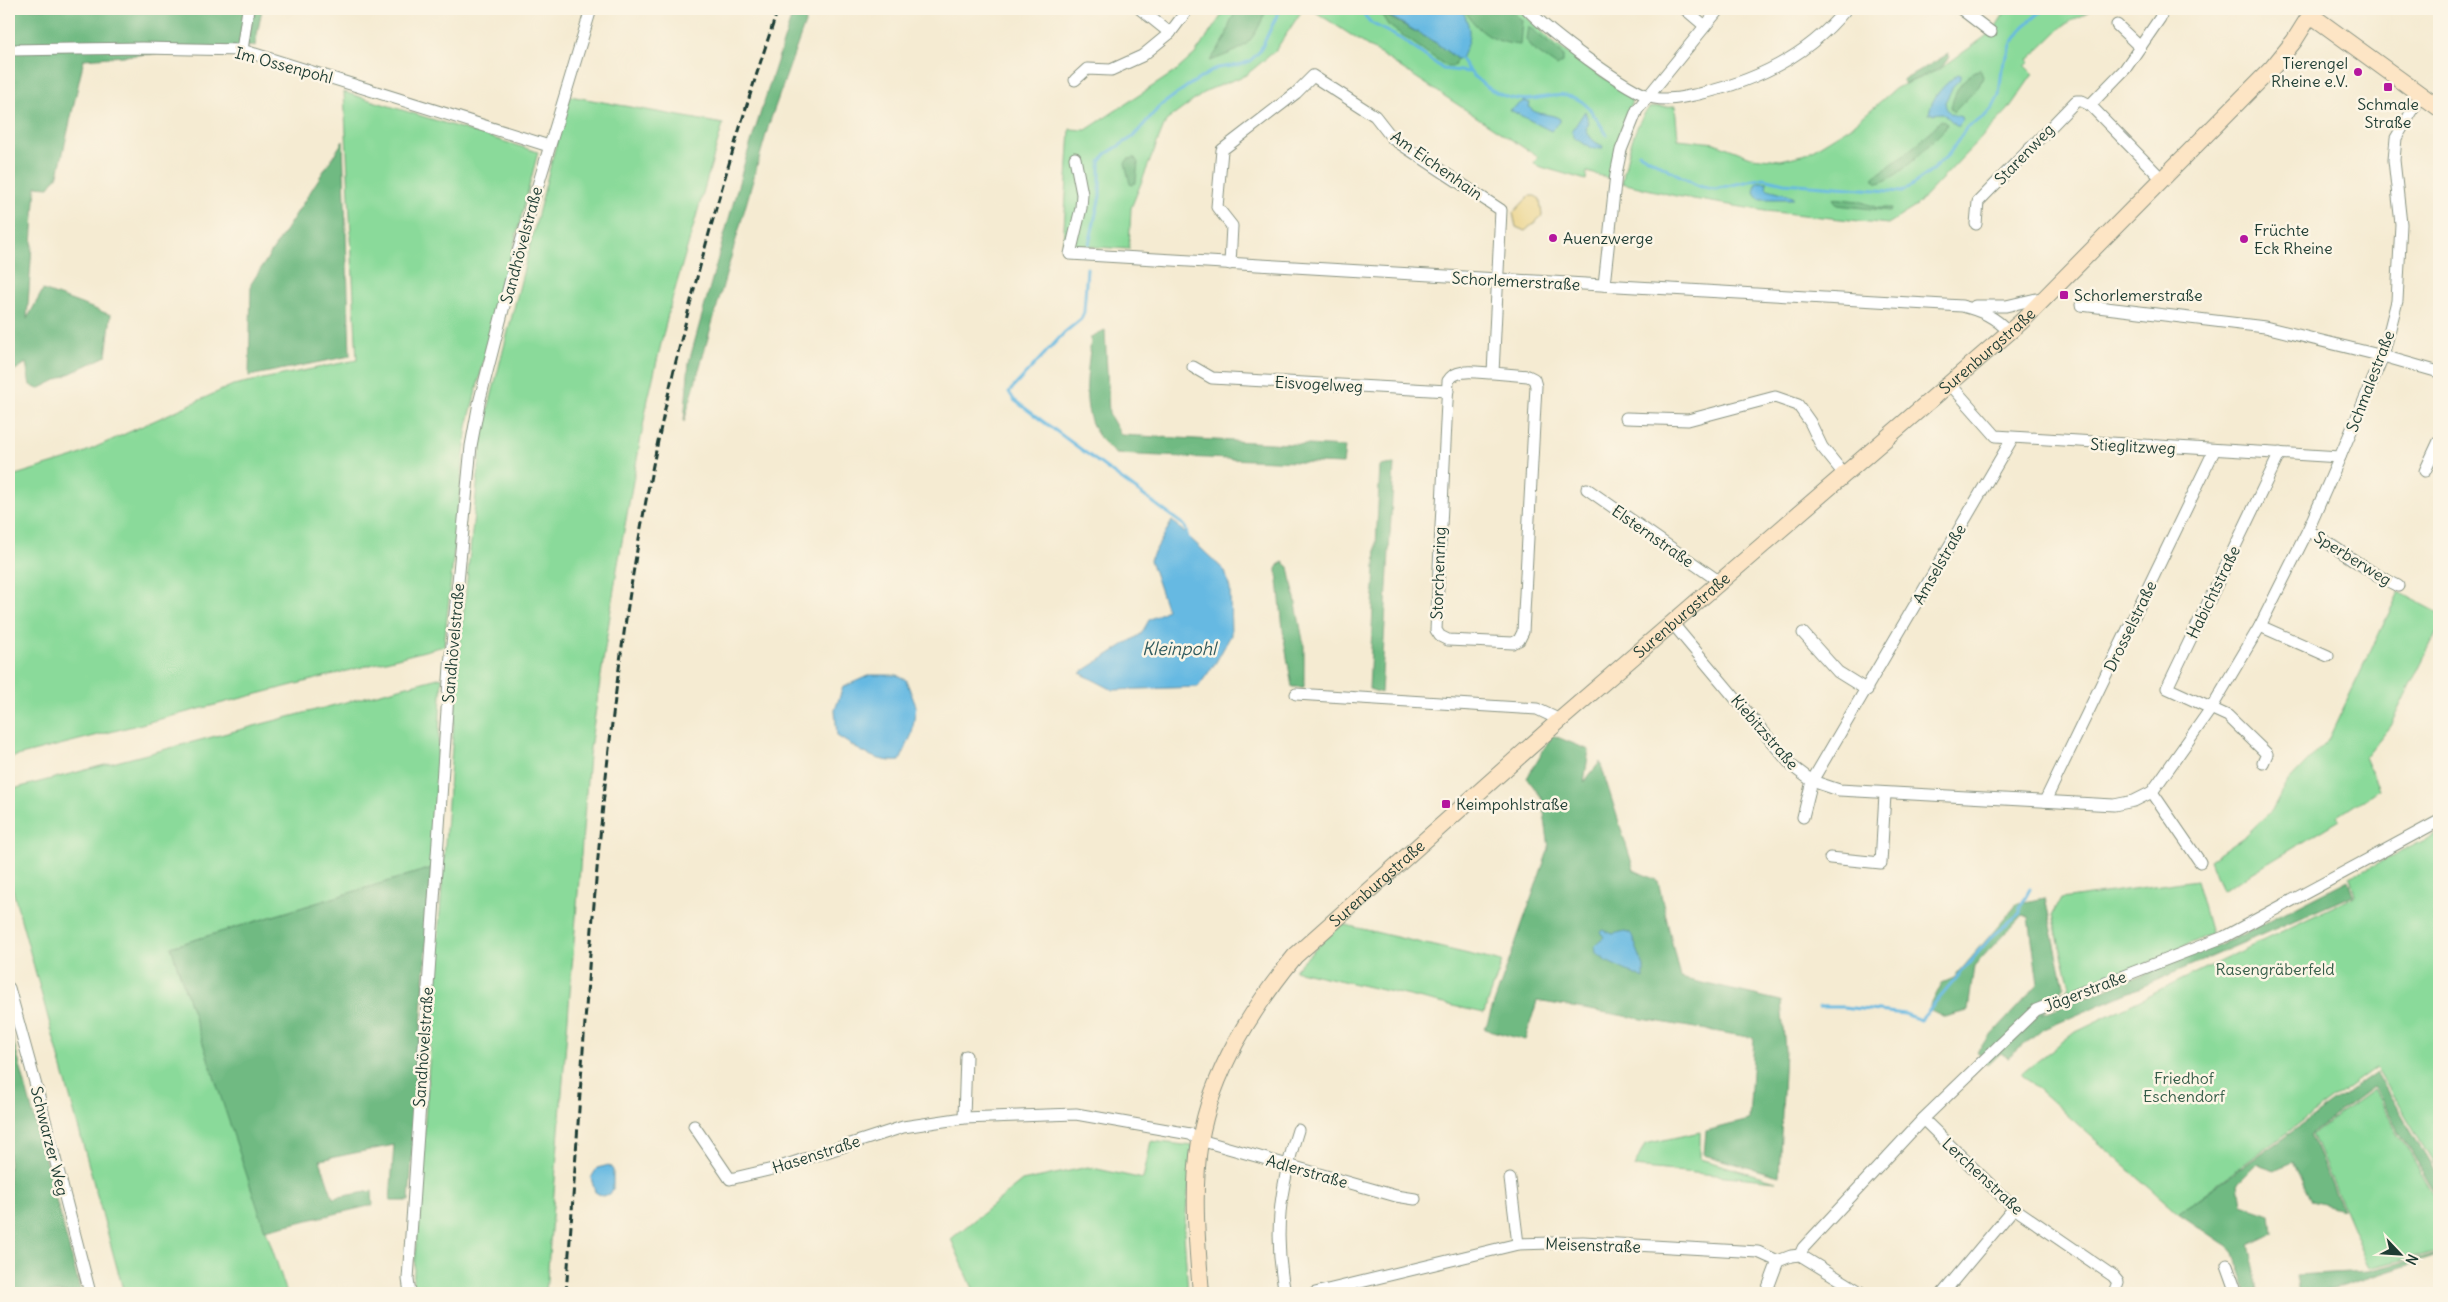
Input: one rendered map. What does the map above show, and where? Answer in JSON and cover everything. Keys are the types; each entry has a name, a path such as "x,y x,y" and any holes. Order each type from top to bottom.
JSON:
{"street":[{"path":"242,50 248,9"},
{"name":"Sandhövelstraße","path":"410,1293 408,1270 449,676 471,446 479,403 517,255 592,9"},
{"path":"1140,9 1170,33"},
{"path":"1075,80 1087,69 1111,70 1142,56 1170,33 1188,9"},
{"path":"1527,9 1573,49 1647,95 1676,99 1732,87 1767,72 1812,42 1832,26 1846,9"},
{"path":"1685,9 1705,26"},
{"path":"1604,285 1616,174 1621,150 1634,118 1647,95 1720,9"},
{"path":"1961,9 1991,32"},
{"path":"2162,179 2090,105 2125,69 2160,18 2163,9"},
{"path":"2309,11 2420,96 2439,108"},
{"name":"Surenburgstraße","path":"1201,1293 1196,1227 1200,1140 1211,1102 1239,1036 1260,1001 1296,956 1319,933 1560,720 1950,384 2047,297 2273,67 2294,42 2309,11"},
{"path":"2117,25 2140,47"},
{"name":"Im Ossenpohl","path":"9,50 142,48 242,50 549,146"},
{"name":"Am Eichenhain","path":"1230,264 1232,226 1217,208 1222,150 1296,93 1313,76 1374,116 1393,138 1501,210 1497,280"},
{"name":"Schmalestraße","path":"2152,792 2212,707 2260,626 2308,530 2383,356 2397,301 2400,270 2401,224 2394,160 2396,138 2420,96"},
{"name":"Starenweg","path":"1976,224 1978,202 2076,101 2082,101 2090,105"},
{"name":"Schorlemerstraße","path":"1075,158 1082,194 1081,208 1070,254 1962,306 2006,306 2047,297"},
{"path":"1492,373 1497,280"},
{"path":"2081,305 2265,327 2439,372"},
{"name":"Schorlemerstraße","path":"1962,306 1982,311 1996,319 2009,332"},
{"name":"Eisvogelweg","path":"1194,366 1212,378 1448,391"},
{"name":"Storchenring","path":"1458,372 1492,373 1528,376 1534,378 1536,386 1523,632 1520,640 1513,643 1448,640 1440,636 1436,630 1448,381 1451,376 1458,372"},
{"name":"Stieglitzweg","path":"1950,384 1996,436 2012,439 2340,457"},
{"path":"1626,418 1688,420 1775,397 1798,405 1810,422 1822,447 1844,474"},
{"name":"Amselstraße","path":"1804,817 1812,781 1867,690 2012,439"},
{"path":"2425,471 2439,441"},
{"name":"Drosselstraße","path":"2045,801 2214,451"},
{"name":"Habichtstraße","path":"2212,707 2167,688 2280,453"},
{"name":"Elsternstraße","path":"1587,489 1720,582"},
{"name":"Sperberweg","path":"2308,530 2375,574 2398,586"},
{"name":"Kiebitzstraße","path":"1672,624 1792,766 1812,781 1839,790 1885,794 2045,801"},
{"path":"2260,626 2328,656"},
{"path":"1803,633 1838,672 1867,690"},
{"path":"1296,694 1537,709 1560,720"},
{"path":"2212,707 2228,716 2267,754 2263,763"},
{"path":"2045,801 2114,805 2134,801 2152,792 2200,862"},
{"path":"1830,858 1881,863 1885,794"},
{"name":"Jägerstraße","path":"1800,1255 1803,1248 1923,1119 2036,1010 2224,937 2439,822"},
{"name":"Schwarzer Weg","path":"9,988 90,1293"},
{"path":"964,1118 966,1056"},
{"name":"Hasenstraße","path":"694,1126 730,1179 777,1168 903,1127 964,1118 1076,1114 1190,1134 1200,1140"},
{"name":"Lerchenstraße","path":"1923,1119 2014,1208 2113,1276 2116,1288"},
{"path":"1286,1293 1279,1263 1278,1214 1287,1166 1298,1130"},
{"name":"Adlerstraße","path":"1200,1140 1396,1196 1415,1199"},
{"path":"1510,1179 1518,1244"},
{"path":"1943,1293 2014,1208"},
{"name":"Meisenstraße","path":"1315,1293 1518,1244 1582,1242 1758,1252 1778,1261"},
{"path":"1766,1293 1778,1261 1800,1255 1862,1293"},
{"path":"2227,1265 2237,1293"}],"green space":[{"path":"9,9 262,9 255,46 84,59 58,175 49,187 36,186 27,319 43,290 111,315 106,356 38,389 30,385 26,363 9,374"},
{"path":"794,9 810,9 769,124 684,422 689,362 745,161"},
{"path":"1226,9 1303,9 1275,51 1246,75 1208,90 1166,121 1131,208 1129,249 1063,245 1070,129 1086,130 1176,71 1195,54"},
{"path":"1238,9 1267,9 1252,38 1246,44 1233,52 1210,61 1225,39 1231,20"},
{"path":"1311,9 1518,9 1556,45 1601,76 1627,91 1632,97 1608,178 1587,172 1586,180 1538,166 1534,163 1538,157"},
{"path":"1464,9 1508,9 1522,20 1520,45 1501,41 1480,30"},
{"path":"2007,9 2093,9 2064,25 2028,60 2030,62 2025,66 2033,74 2008,110 1915,207 1888,224 1765,211 1676,196 1622,183 1635,132 1644,114 1650,107 1675,106 1678,139 1715,143 1751,157 1781,160 1806,154 1853,125 1896,88 1940,69 1986,36 1995,28"},
{"path":"1380,12 1436,43 1457,59 1454,66 1446,66 1388,25"},
{"path":"1528,26 1560,52 1563,56 1563,62 1557,66 1531,48 1526,39"},
{"path":"1948,54 1950,57 1940,69 1905,84 1902,81"},
{"path":"1980,69 1983,77 1979,86 1954,112 1951,107 1958,90 1969,75"},
{"path":"344,92 538,152 467,426 444,646 9,758 9,477 74,457 233,385 357,360"},
{"path":"570,96 723,124 669,310 648,399 617,569 589,755 546,1293 416,1293 413,1285 458,665 483,429"},
{"path":"1941,120 1947,124 1945,129 1914,160 1887,180 1878,183 1874,180 1874,177 1918,143"},
{"path":"343,141 350,356 249,376 251,284"},
{"path":"1135,158 1138,163 1136,181 1133,185 1130,184 1125,163 1128,159"},
{"path":"1833,198 1859,201 1878,208 1891,208 1890,211 1837,205"},
{"path":"1105,330 1109,414 1121,435 1345,447 1343,464 1116,454 1103,442 1094,429 1089,415 1087,400 1091,337"},
{"path":"1394,464 1381,693 1369,689 1380,466"},
{"path":"1283,562 1289,567 1304,646 1304,687 1292,687 1284,639 1277,570 1278,565"},
{"path":"2399,592 2439,613 2439,627 2390,726 2365,757 2379,789 2338,816 2340,820 2222,891 2210,860 2245,836 2273,809 2287,783 2328,740"},
{"path":"442,677 432,868 171,947 287,1293 124,1293 9,876 9,790"},
{"path":"1552,735 1589,750 1584,782 1600,762 1634,870 1658,881 1680,978 1781,1001 1785,1050 1779,1176 1704,1155 1706,1131 1749,1120 1754,1038 1537,1001 1525,1040 1485,1029 1549,848 1542,798 1527,778"},
{"name":"Friedhof Eschendorf","path":"2439,833 2439,1173 2376,1067 2178,1213 2021,1074 2076,1031 2355,896 2350,877"},
{"path":"432,868 409,1201 390,1201 394,1145 320,1160 333,1198 372,1191 373,1205 265,1230 171,947"},
{"path":"2196,880 2211,934 2050,1008 2070,986 2052,915 2061,899"},
{"path":"2348,880 2353,895 2042,1030 2008,1058 2001,1053 1988,1065 1977,1051 2038,984 2029,917 2022,915 1974,966 1968,1011 1945,1017 1929,1009 1942,983 1954,978 2018,903 2045,898 2064,986 2042,1014 2233,939"},
{"path":"1341,924 1502,962 1484,1013 1294,970"},
{"path":"9,1024 81,1293 9,1293"},
{"path":"2376,1072 2439,1179 2439,1199 2373,1087 2310,1134 2342,1209 2311,1201 2293,1162 2275,1170 2257,1164 2238,1183 2241,1204 2270,1214 2272,1234 2249,1245 2259,1289 2247,1292 2233,1250 2178,1213"},
{"path":"2373,1090 2439,1203 2439,1251 2369,1268 2312,1134"},
{"path":"1700,1132 1700,1159 1776,1181 1634,1167 1645,1144"},
{"path":"1151,1141 1193,1146 1184,1233 1188,1293 975,1293 951,1239 1022,1181 1088,1167 1143,1179"},
{"path":"2439,1253 2439,1255 2331,1290 2299,1293 2296,1275 2368,1271"}],"sand":[{"path":"1529,196 1535,196 1540,199 1542,216 1525,231 1516,227 1513,213"}],"water":[{"path":"1377,9 1462,9 1469,28 1469,34 1461,59 1457,59 1436,43"},
{"path":"1958,74 1961,75 1961,78 1954,85 1945,102 1950,112 1962,117 1963,120 1958,127 1943,113 1929,114 1936,97"},
{"path":"1524,101 1530,103 1529,107 1532,110 1556,117 1560,119 1560,122 1551,131 1510,110"},
{"path":"1585,111 1589,124 1586,128 1588,134 1603,146 1602,149 1591,148 1573,137 1572,131"},
{"path":"1757,182 1767,182 1766,188 1793,196 1793,199 1759,199 1754,192"},
{"name":"Kleinpohl","path":"1172,521 1225,571 1230,589 1231,635 1216,662 1198,687 1113,690 1080,673 1141,634 1149,620 1167,610 1150,560"},
{"path":"870,675 897,675 906,680 916,706 912,734 900,761 883,760 875,757 837,736 835,710 843,687"},
{"path":"1602,930 1613,934 1625,931 1631,933 1644,967 1644,979 1608,962 1596,953 1595,946 1604,937 1600,932"},
{"path":"609,1165 613,1170 613,1189 610,1194 602,1196 595,1192 591,1178 597,1168"}],"waterway":[{"path":"1089,244 1100,196 1100,162 1106,154 1133,137 1160,106 1189,85 1217,68 1239,65 1250,61 1260,51 1280,9"},
{"path":"1359,9 1371,23 1403,40 1443,69 1469,72"},
{"path":"1639,153 1698,186 1715,189 1763,178 1784,183 1902,192 1929,173 1949,154 1967,127 1984,117 1993,107 1999,95 2002,68 2012,43 2023,27 2044,9"},
{"path":"1461,59 1482,83 1491,90 1511,98 1532,99 1563,95 1581,101 1592,112 1607,135"},
{"path":"1087,268 1084,312 1081,319 1064,333 1009,392 1014,400 1185,526 1187,534"},
{"path":"1819,1007 1843,1007 1905,1014 1921,1020 1993,935 2020,913 2020,907 2030,889"}],"railway":[{"path":"566,1293 596,880 613,715 636,553 668,395 707,239 729,162 778,9"}],"place":[{"name":"Tierengel Rheine e.V.","path":"2358,72"},
{"name":"Schmale Straße","path":"2388,87"},
{"name":"Auenzwerge","path":"1553,238"},
{"name":"Früchte Eck Rheine","path":"2244,239"},
{"name":"Schorlemerstraße","path":"2064,295"},
{"name":"Keimpohlstraße","path":"1446,804"}],"park label":[{"name":"Rasengräberfeld","path":"2275,969"}]}
